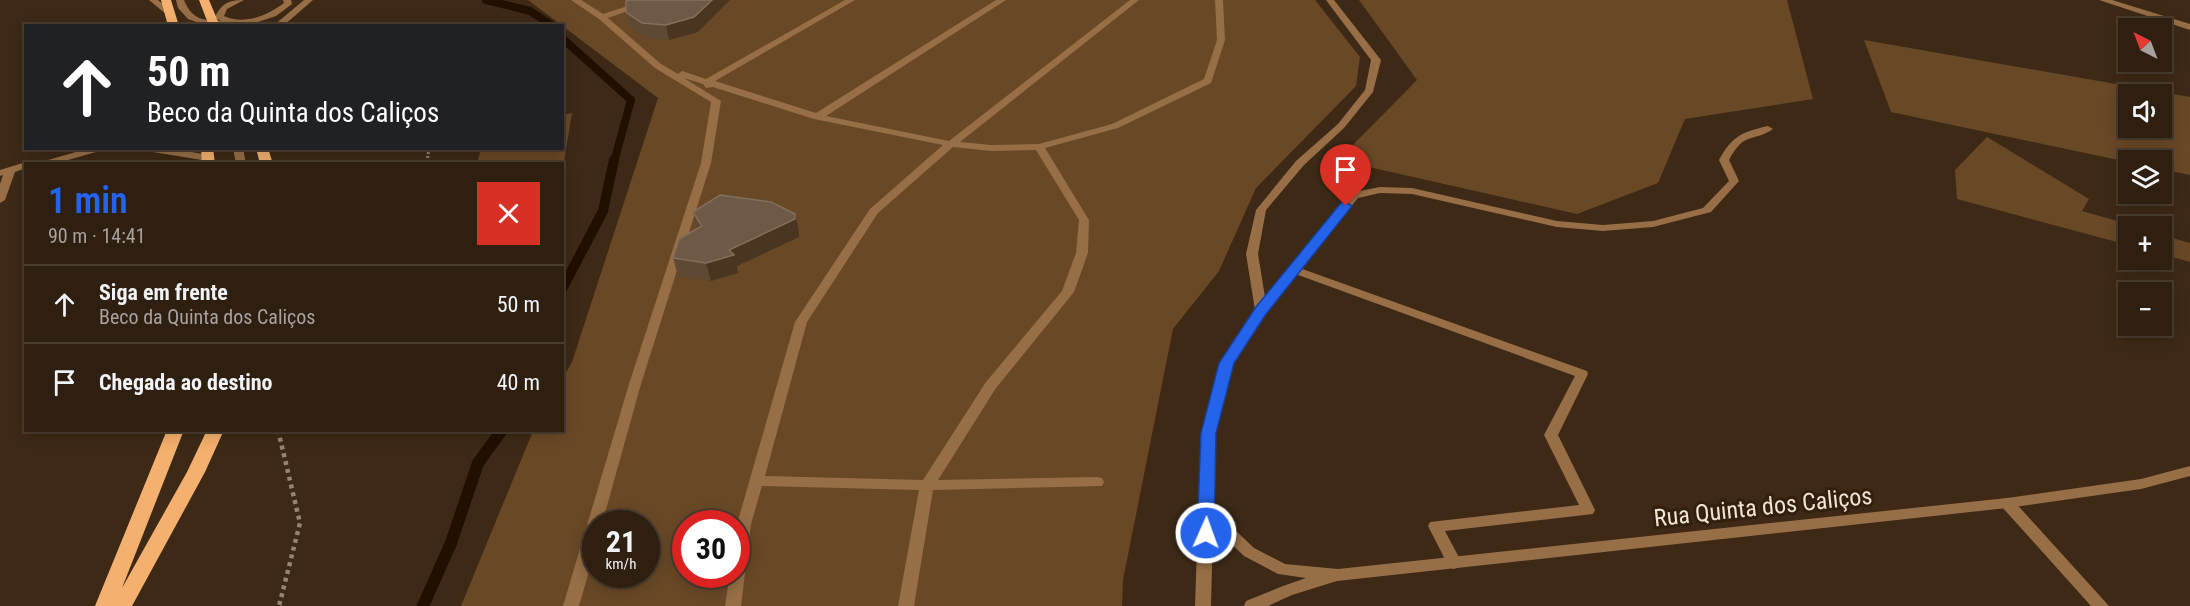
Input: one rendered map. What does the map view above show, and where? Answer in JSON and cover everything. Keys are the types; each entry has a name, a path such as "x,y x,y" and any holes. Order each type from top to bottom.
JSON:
{"main road":[{"path":"166,0 173,24"},
{"path":"204,0 213,21"},
{"path":"105,606 175,432"},
{"path":"122,606 196,472 215,432"}],"street":[{"path":"153,0 170,13"},
{"path":"180,0 183,12 199,24"},
{"path":"213,21 224,7 240,0"},
{"path":"279,24 309,0"},
{"path":"575,0 602,17 658,66 716,101"},
{"path":"602,17 654,0"},
{"path":"707,82 851,0"},
{"path":"817,117 1002,0"},
{"path":"733,606 744,524 801,322 874,211 951,144 1135,0"},
{"path":"658,66 817,117 951,144 991,148 1039,147 1115,126 1208,81 1221,40 1219,0"},
{"path":"1261,310 1252,254 1261,210 1300,163 1341,126 1370,90 1376,60 1330,0"},
{"path":"2103,0 2190,27"},
{"path":"213,21 243,22 276,14 288,2"},
{"path":"278,24 288,2"},
{"path":"224,7 219,17 225,21 243,22"},
{"path":"571,606 635,384 706,163 716,101 707,82"},
{"path":"1203,606 1208,433 1227,363 1261,310 1354,195 1380,190 1412,191 1557,224 1603,228 1653,224 1707,210 1734,182 1724,160 1732,143 1742,135 1768,129"},
{"path":"906,606 927,485 991,385 1068,292 1082,253 1084,220 1039,147"},
{"path":"35,162 68,150"},
{"path":"47,162 97,150"},
{"path":"161,150 208,157"},
{"path":"0,200 5,172 24,166"},
{"path":"1294,270 1582,374 1551,435 1588,510 1436,526 1454,563"},
{"name":"Rua Quinta dos Caliços","path":"1338,575 2007,503 2141,484 2190,471"},
{"path":"756,481 927,485 1097,482"},
{"path":"2007,503 2101,606"},
{"path":"1207,512 1249,552 1283,570 1338,575"},
{"path":"1252,606 1288,590 1338,575"}],"path":[{"path":"278,432 300,523 279,606"}],"shaded area":[{"path":"528,0 1315,0 1360,57 1356,86 1256,188 1219,271 1173,329 1123,580 1122,606 461,606 533,432 564,432 564,376 572,362 658,98 564,27 564,24 560,24"},
{"path":"1359,0 1787,0 1813,99 1685,119 1658,183 1577,214 1338,160 1417,80"},
{"path":"1864,40 2118,84 2118,138 2172,138 2172,94 2190,97 2190,175 2172,171 2172,150 2118,150 2118,160 1891,112"},
{"path":"572,113 564,162 477,162 481,150 564,150 564,115"},
{"path":"1987,137 2089,199 2082,211 2118,221 2118,242 1957,199 1955,170"},
{"path":"2172,238 2190,243 2190,262 2172,257"}],"building":[{"path":"626,0 712,0 694,17 666,25 642,23 626,12"},
{"path":"720,195 771,202 795,214 795,219 729,250 734,255 706,263 673,258 679,239 702,226 693,212"}],"waterway":[{"path":"486,0 530,11 550,24"},
{"path":"564,40 631,100 614,162"},
{"path":"564,285 603,211 614,160"},
{"path":"423,606 451,543 478,463 501,432"}],"route":[{"path":"1206,533 1208,433 1227,363 1261,310 1346,206"}]}
